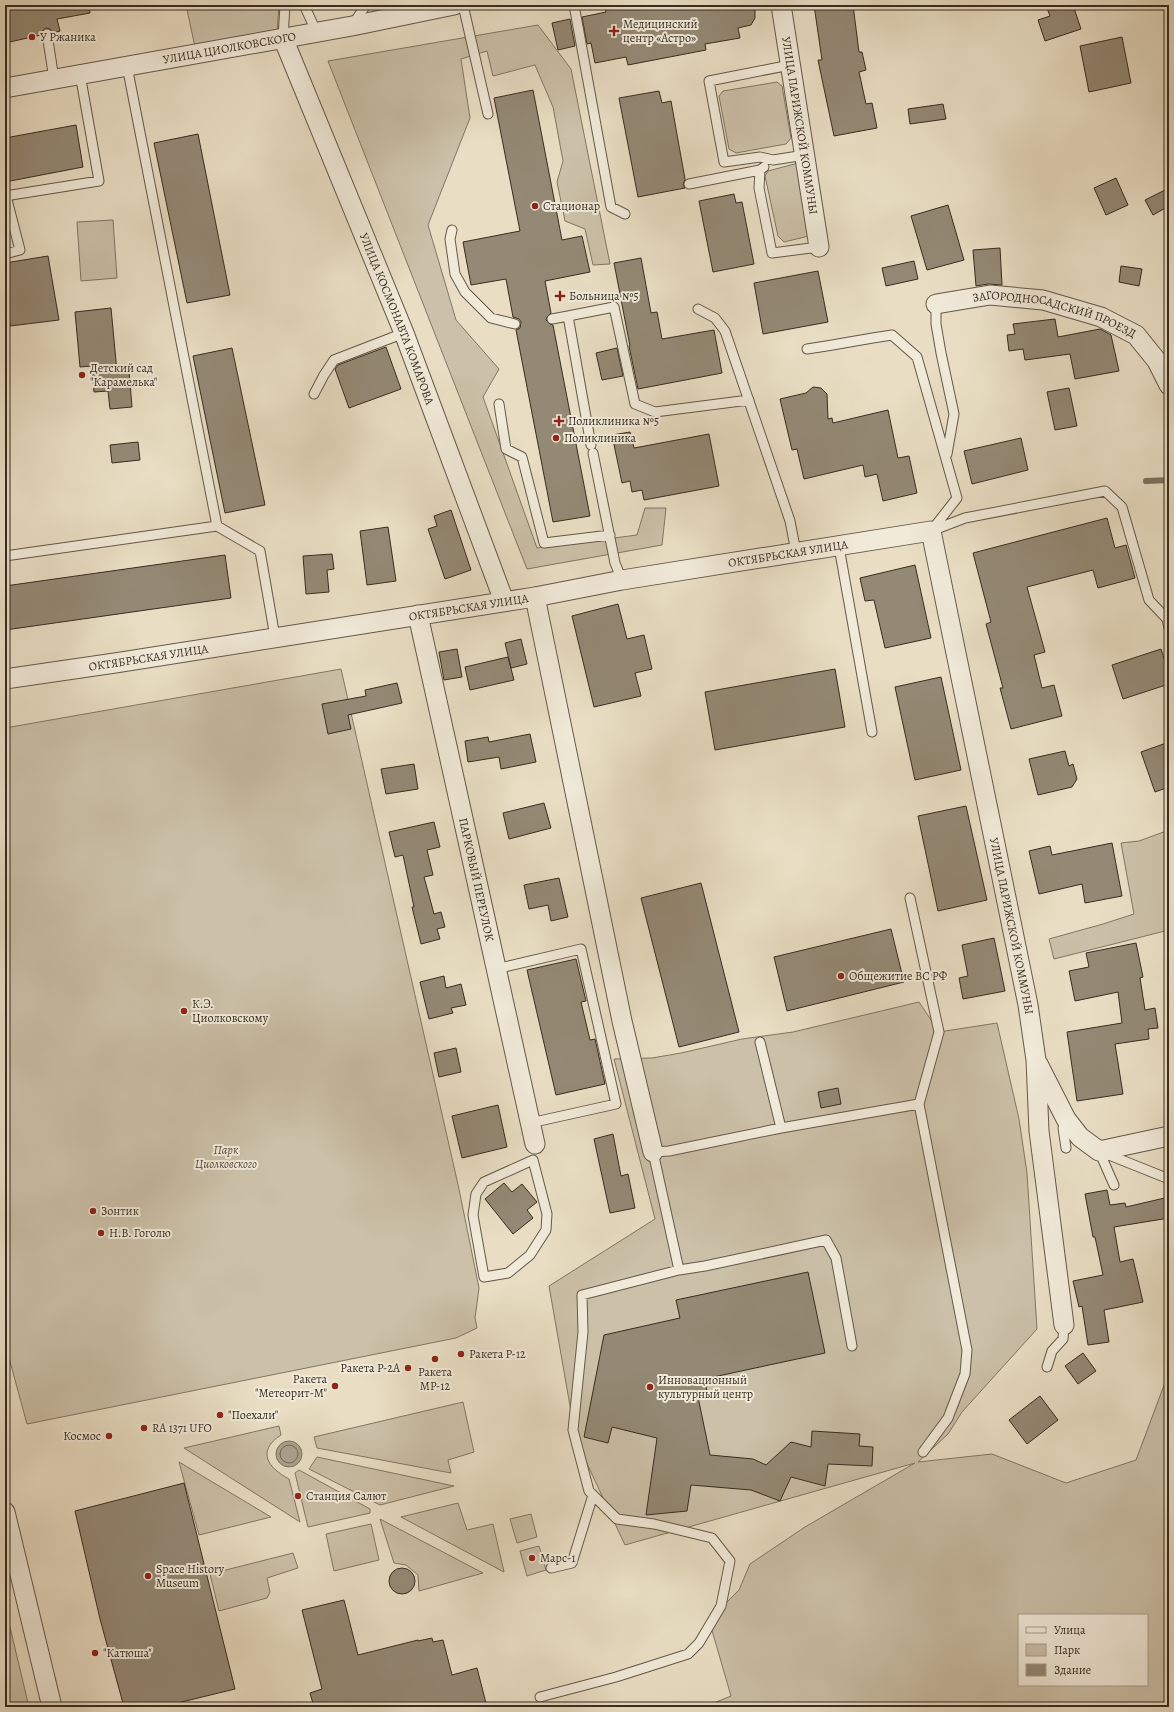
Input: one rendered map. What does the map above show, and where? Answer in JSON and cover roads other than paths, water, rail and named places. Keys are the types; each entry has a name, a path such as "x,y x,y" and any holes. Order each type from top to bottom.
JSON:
{"street":[{"name":"УЛИЦА ЦИОЛКОВСКОГО","path":"5,88 317,33 454,5"},
{"name":"УЛИЦА ПАРИЖСКОЙ КОММУНЫ","path":"781,5 819,247"},
{"name":"УЛИЦА КОСМОНАВТА КОМАРОВА","path":"283,38 404,333 504,601"},
{"name":"ЗАГОРОДНОСАДСКИЙ ПРОЕЗД","path":"936,304 990,295 1043,300 1101,317 1136,335 1157,361 1169,385"},
{"name":"УЛИЦА ПАРИЖСКОЙ КОММУНЫ","path":"931,531 1028,1005 1036,1060 1039,1131 1064,1325"},
{"name":"ОКТЯБРЬСКАЯ УЛИЦА","path":"5,678 115,663 418,614 535,597 622,580 796,552 839,547 931,531"},
{"path":"535,597 622,1020 646,1129 653,1152"},
{"name":"ПАРКОВЫЙ ПЕРЕУЛОК","path":"418,614 530,1123 534,1152"},
{"path":"1036,1060 1066,1119 1080,1137 1099,1151 1169,1136"},
{"path":"5,1512 13,1579 52,1707"}],"lane":[{"path":"283,38 285,5"},
{"path":"304,5 317,33"},
{"path":"352,26 366,5"},
{"path":"463,5 488,114"},
{"path":"574,5 611,207 625,214"},
{"path":"47,34 49,58 54,79"},
{"path":"790,65 708,81 724,162 760,157 773,160 805,155"},
{"path":"127,66 217,526"},
{"path":"5,254 20,250 6,196 99,181 80,74"},
{"path":"689,184 760,170 773,160"},
{"path":"760,170 759,188 772,253 819,247"},
{"path":"452,230 450,239 455,274 465,292 491,318 515,324"},
{"path":"936,304 936,324 954,414 947,458"},
{"path":"552,318 614,307 635,404 654,412 749,400"},
{"path":"698,309 715,318 725,331 790,521 796,552"},
{"path":"568,316 592,449 615,563 622,580"},
{"path":"314,394 334,360 404,333"},
{"path":"807,349 892,335 917,357 947,458 957,498 931,531"},
{"path":"499,404 506,449 522,457 544,543 610,535"},
{"path":"931,531 965,518 1105,491 1122,507 1149,600 1167,619 1169,628"},
{"path":"5,556 217,526 260,551 275,637"},
{"path":"839,547 872,732"},
{"path":"910,898 939,1032 919,1104 967,1350 965,1374 948,1418 923,1452"},
{"path":"496,969 582,949 615,1096 616,1104 530,1123"},
{"path":"760,1042 781,1128"},
{"path":"679,1270 653,1152 669,1151 781,1128 919,1104"},
{"path":"1066,1119 1063,1128 1066,1148"},
{"path":"1099,1151 1169,1179"},
{"path":"1099,1151 1114,1185"},
{"path":"534,1152 547,1214 546,1230 530,1255 508,1273 484,1277 473,1214 476,1194 484,1182 534,1152"},
{"path":"540,1696 616,1677 688,1654 699,1643 721,1606 730,1561 712,1538 654,1524 617,1518 589,1492 573,1430 583,1332 582,1295 679,1270 705,1266 826,1240 836,1258 852,1346"},
{"path":"1047,1366 1052,1351 1063,1339 1064,1325"},
{"path":"551,1568 572,1563 593,1495"}],"water":[{"path":"289,1441 298,1445 302,1454 298,1463 289,1467 280,1463 276,1454 280,1445"}],"waterway":[{"path":"1146,481 1169,480"}],"place":[{"name":"Медицинский центр «Астро»","path":"614,31"},
{"name":"У Ржаника","path":"32,37"},
{"name":"Стационар","path":"535,206"},
{"name":"Больница №5","path":"560,296"},
{"name":"Детский сад \"Карамелька\"","path":"82,375"},
{"name":"Поликлиника №5","path":"559,421"},
{"name":"Поликлиника","path":"556,438"},
{"name":"Общежитие ВС РФ","path":"841,976"},
{"name":"К.Э. Циолковскому","path":"184,1011"},
{"name":"Зонтик","path":"93,1211"},
{"name":"Н.В. Гоголю","path":"101,1233"},
{"name":"Ракета Р-12","path":"461,1354"},
{"name":"Ракета МР-12","path":"435,1359"},
{"name":"Ракета Р-2А","path":"408,1368"},
{"name":"Ракета \"Метеорит-М\"","path":"335,1386"},
{"name":"Инновационный культурный центр","path":"650,1387"},
{"name":"\"Поехали\"","path":"220,1415"},
{"name":"RA 1371 UFO","path":"144,1428"},
{"name":"Космос","path":"109,1436"},
{"name":"Станция Салют","path":"298,1496"},
{"name":"Марс-1","path":"532,1558"},
{"name":"Space History Museum","path":"148,1576"},
{"name":"\"Катюша\"","path":"95,1653"}],"park label":[{"name":"Парк Циолковского","path":"226,1157"}]}
